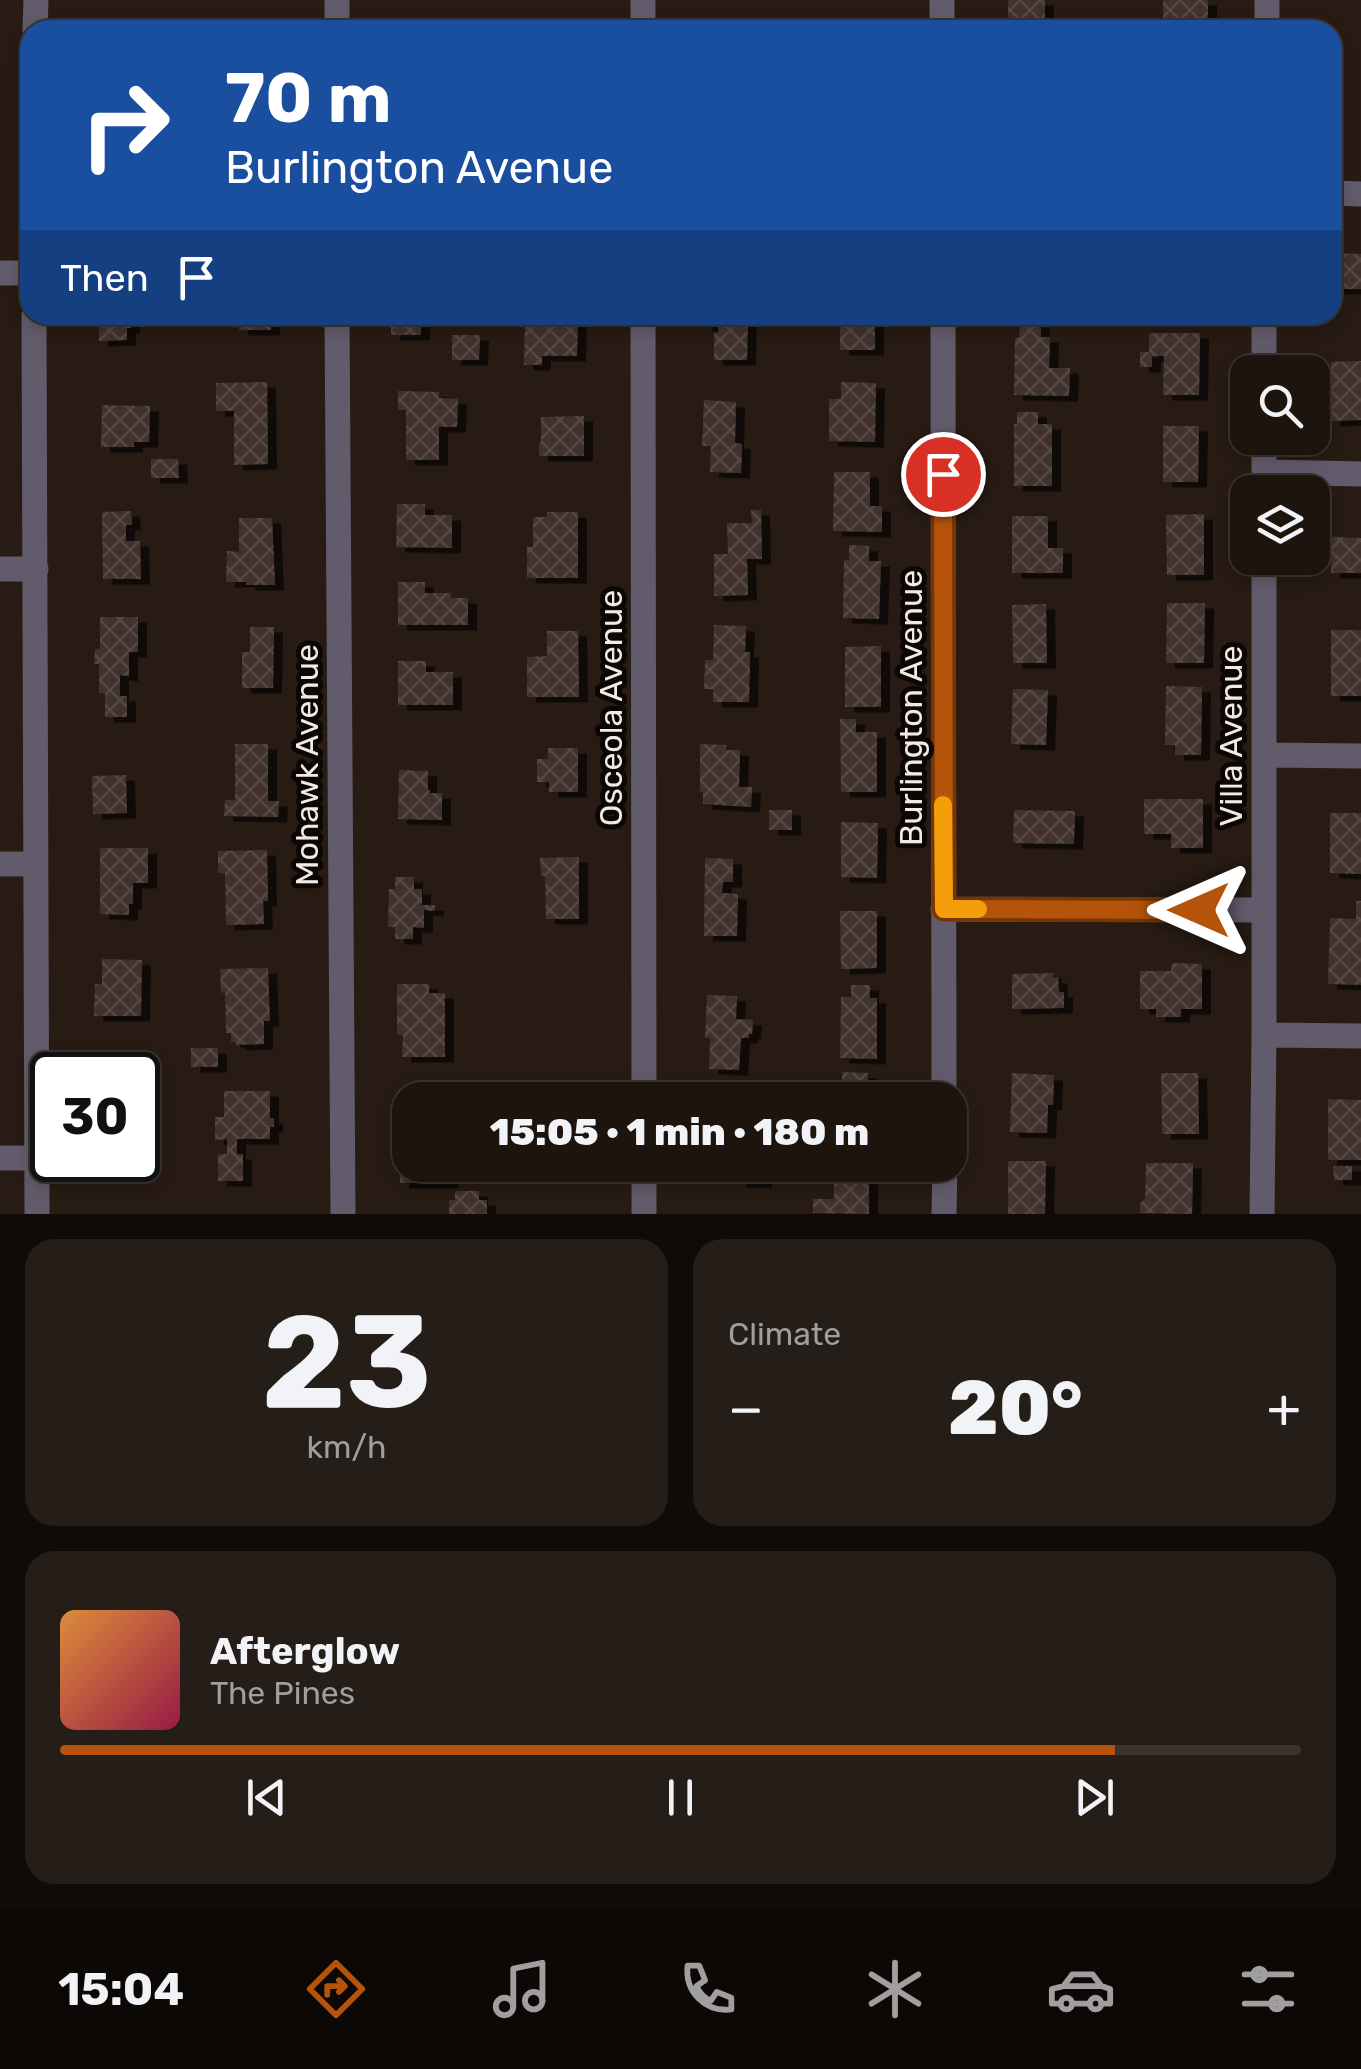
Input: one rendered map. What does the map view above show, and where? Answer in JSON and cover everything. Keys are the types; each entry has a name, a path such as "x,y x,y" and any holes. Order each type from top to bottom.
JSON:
{"street":[{"path":"34,325 36,1052"},
{"name":"Mohawk Avenue","path":"337,325 343,1214"},
{"name":"Osceola Avenue","path":"643,325 644,1082"},
{"name":"Burlington Avenue","path":"943,325 944,1082"},
{"path":"1264,325 1264,355"},
{"path":"1330,477 1361,474"},
{"path":"0,569 36,569"},
{"name":"Villa Avenue","path":"1262,1214 1264,575"},
{"path":"1264,755 1361,756"},
{"path":"0,864 36,864"},
{"path":"944,909 1263,910"},
{"path":"1264,1035 1361,1036"},
{"path":"0,1158 30,1158"},
{"path":"36,1182 36,1214"},
{"path":"644,1182 644,1214"},
{"path":"944,1214 945,1182"}],"building":[{"path":"1008,0 1045,0 1045,20 1008,20"},
{"path":"1163,0 1208,0 1208,20 1163,20"},
{"path":"1342,253 1361,254 1361,289 1342,289"},
{"path":"99,325 131,325 127,328 127,340 99,341"},
{"path":"239,325 271,325 271,330 239,330"},
{"path":"391,325 421,325 421,335 391,335"},
{"path":"525,325 578,325 577,356 542,356 542,365 524,365"},
{"path":"748,325 747,360 714,360 714,333 718,333 718,326 703,326"},
{"path":"840,325 875,325 875,350 840,350"},
{"path":"1020,325 1041,325 1041,337 1050,337 1049,368 1070,368 1069,396 1014,395 1015,338 1019,338"},
{"path":"1149,333 1200,333 1199,395 1163,395 1164,356 1152,356 1152,367 1140,367 1140,352 1149,352"},
{"path":"452,335 480,335 479,360 452,360"},
{"path":"1361,361 1361,420 1331,421 1331,362"},
{"path":"267,382 268,464 234,465 234,411 216,411 216,383"},
{"path":"841,382 876,383 875,442 829,441 829,399 841,399"},
{"path":"398,391 439,392 439,398 458,399 457,427 439,427 439,460 406,460 406,410 398,410"},
{"path":"704,400 736,402 735,443 742,444 741,473 710,472 711,446 702,446"},
{"path":"102,405 150,406 149,442 134,442 134,447 101,447"},
{"path":"1017,412 1038,412 1038,424 1052,424 1052,486 1014,486"},
{"path":"584,416 584,456 539,456 541,417"},
{"path":"1163,426 1199,426 1198,482 1163,482"},
{"path":"151,459 178,459 179,478 151,478"},
{"path":"834,472 870,472 870,506 882,506 882,532 833,531"},
{"path":"397,504 425,504 425,515 452,515 452,548 396,547"},
{"path":"751,510 761,510 762,559 747,559 748,595 714,596 714,554 728,554 727,523 752,523"},
{"path":"131,511 132,525 126,525 126,541 140,541 141,579 103,579 102,512"},
{"path":"547,512 578,512 578,578 527,578 527,547 533,547 533,517 547,517"},
{"path":"1204,514 1204,575 1167,575 1166,515"},
{"path":"1012,516 1048,516 1048,548 1063,548 1063,573 1012,573"},
{"path":"239,518 272,518 275,585 226,582 227,551 239,552"},
{"path":"1332,537 1361,538 1361,573 1331,573"},
{"path":"849,545 869,546 869,561 881,561 879,619 843,618 844,560 849,560"},
{"path":"398,582 425,582 425,593 451,593 451,598 468,598 468,625 398,625"},
{"path":"1167,603 1205,603 1204,663 1166,663"},
{"path":"1046,604 1047,663 1013,663 1012,605"},
{"path":"100,617 138,617 138,652 129,652 129,676 120,675 120,696 127,696 127,717 105,717 105,693 99,693 99,664 94,664 95,649 100,649"},
{"path":"714,625 746,626 749,702 713,702 713,689 704,689 705,660 713,660"},
{"path":"250,627 274,627 273,688 242,688 242,652 250,652"},
{"path":"1331,630 1361,630 1361,696 1331,696"},
{"path":"547,631 578,631 579,697 527,697 527,657 547,656"},
{"path":"881,646 881,707 845,707 845,647"},
{"path":"398,661 426,661 426,672 453,672 453,705 398,705"},
{"path":"1166,686 1202,687 1201,755 1175,755 1175,745 1165,745"},
{"path":"1013,689 1048,690 1046,745 1011,744"},
{"path":"840,719 856,719 856,732 877,732 877,792 841,792"},
{"path":"235,744 268,744 268,801 279,801 278,817 224,816 225,800 235,800"},
{"path":"700,744 740,750 739,787 752,787 751,807 703,804"},
{"path":"548,748 578,748 578,792 549,792 549,782 537,782 537,759 548,759"},
{"path":"399,770 428,771 429,793 442,793 442,820 398,819"},
{"path":"126,775 127,813 93,814 92,776"},
{"path":"1144,799 1203,799 1203,848 1171,848 1171,834 1144,834"},
{"path":"769,810 792,810 792,830 769,830"},
{"path":"1014,810 1075,811 1074,844 1013,843"},
{"path":"1330,813 1361,813 1361,874 1330,873"},
{"path":"841,822 878,823 877,878 841,877"},
{"path":"100,848 148,848 148,883 133,883 129,915 100,914"},
{"path":"267,850 268,901 263,901 264,924 226,925 225,873 218,873 218,851"},
{"path":"579,857 579,919 546,919 545,876 541,876 540,858"},
{"path":"705,858 733,859 733,882 723,882 722,893 738,894 737,936 704,936"},
{"path":"395,877 414,877 414,889 422,889 422,905 435,905 435,911 424,910 424,928 413,927 413,939 395,939 395,927 388,927 389,889 395,889"},
{"path":"1356,901 1361,901 1361,985 1328,984 1330,918 1356,919"},
{"path":"840,911 877,911 877,968 841,969"},
{"path":"102,959 142,960 141,1016 94,1016 95,984 102,984"},
{"path":"1172,963 1202,964 1202,1009 1181,1009 1181,1017 1156,1017 1156,1009 1140,1009 1140,971 1171,971"},
{"path":"268,968 270,1021 264,1021 264,1044 236,1045 231,1042 231,1033 226,1033 220,969"},
{"path":"1053,973 1053,978 1058,978 1059,992 1064,992 1064,1008 1012,1009 1012,974"},
{"path":"397,984 429,984 429,993 445,993 445,1057 402,1057 403,1035 397,1035"},
{"path":"851,985 870,985 870,998 877,998 877,1059 840,1058 841,997 851,997"},
{"path":"707,995 737,996 736,1019 753,1020 752,1034 741,1038 739,1070 709,1069 710,1038 705,1038"},
{"path":"191,1048 218,1048 218,1067 191,1067"},
{"path":"842,1072 868,1073 868,1082 842,1082"},
{"path":"1012,1073 1054,1075 1047,1133 1010,1132"},
{"path":"1161,1073 1198,1073 1199,1134 1162,1134"},
{"path":"224,1091 270,1091 274,1127 270,1127 270,1139 237,1139 237,1154 243,1154 243,1181 218,1181 218,1154 227,1154 227,1139 215,1140 215,1117 224,1117"},
{"path":"1328,1099 1361,1100 1361,1160 1328,1160"},
{"path":"1008,1161 1046,1161 1045,1214 1008,1214"},
{"path":"1146,1163 1193,1163 1192,1214 1140,1213 1140,1203 1145,1199"},
{"path":"1333,1166 1352,1166 1352,1180 1334,1180"},
{"path":"834,1182 869,1182 869,1214 813,1213 813,1199 834,1199"},
{"path":"455,1191 479,1191 479,1200 487,1200 487,1214 449,1214 449,1200 455,1200"}],"slow traffic":[{"path":"943,805 944,909 978,909"}],"route":[{"path":"943,474 944,909 1199,910"}]}
